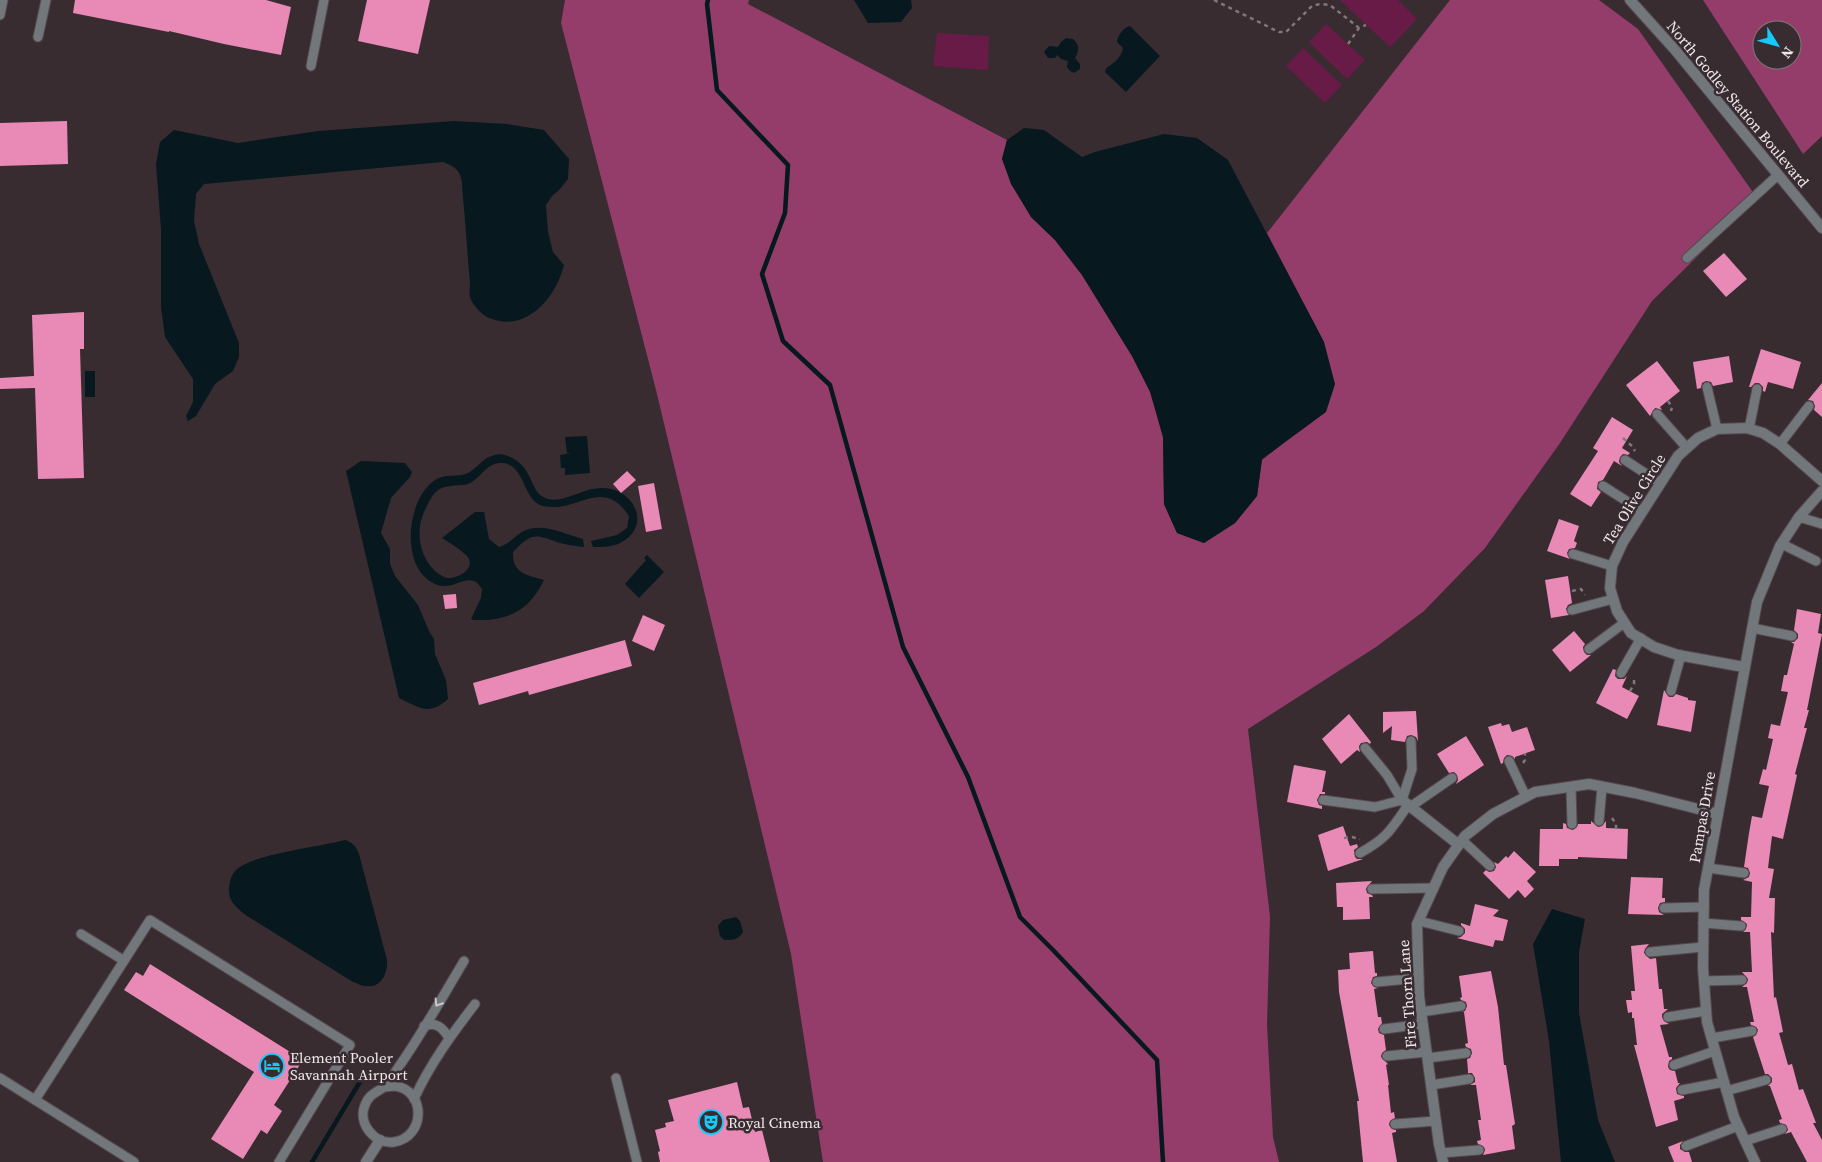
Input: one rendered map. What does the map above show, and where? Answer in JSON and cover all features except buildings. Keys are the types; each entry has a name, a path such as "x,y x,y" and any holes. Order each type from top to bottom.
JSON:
{"street":[{"name":"North Godley Station Boulevard","path":"1630,0 1676,51 1822,228"},
{"name":"Tea Olive Circle","path":"1744,667 1680,655 1654,647 1631,633 1616,611 1610,588 1612,566 1622,542 1678,456 1698,438 1716,429 1749,429 1763,433 1780,444 1822,481"},
{"name":"Pampas Drive","path":"1755,1162 1738,1126 1707,1022 1703,947 1704,890 1757,602 1764,580 1782,544 1799,517 1822,491"},
{"name":"Fire Thorn Lane","path":"1442,1157 1421,1012 1417,924 1443,867 1460,842 1493,814 1535,792 1589,784 1636,792 1718,814"},
{"path":"1407,804 1460,842"},
{"path":"366,1162 380,1140"}],"lane":[{"path":"0,15 3,0"},
{"path":"38,37 46,0"},
{"path":"311,66 324,0"},
{"path":"1687,258 1778,175"},
{"path":"1708,387 1716,429"},
{"path":"1749,429 1757,389"},
{"path":"1780,444 1809,406"},
{"path":"1656,414 1687,448"},
{"path":"1625,460 1660,483"},
{"path":"1603,486 1642,511"},
{"path":"1799,517 1822,524"},
{"path":"1782,544 1816,562"},
{"path":"1573,554 1612,566"},
{"path":"1572,610 1613,599"},
{"path":"1589,649 1624,623"},
{"path":"1752,628 1792,636"},
{"path":"1621,672 1641,638"},
{"path":"1671,691 1680,655"},
{"path":"1360,853 1380,842 1389,833 1407,804 1412,769 1411,742"},
{"path":"1365,748 1407,804"},
{"path":"1510,761 1526,797"},
{"path":"1324,800 1375,808 1407,804 1452,778"},
{"path":"1571,787 1572,824"},
{"path":"1599,821 1602,787"},
{"path":"1460,842 1490,866"},
{"path":"1708,868 1744,873"},
{"path":"1372,889 1434,888"},
{"path":"1664,908 1704,907"},
{"path":"35,1100 150,920 350,1045 279,1162"},
{"path":"1419,921 1459,931"},
{"path":"1703,923 1741,926"},
{"path":"81,934 123,960"},
{"path":"1650,952 1703,947"},
{"path":"383,1087 395,1086 401,1088 406,1090 414,1099 419,1113 416,1128 406,1138 393,1142 380,1140 369,1132 363,1119 364,1106 372,1094 383,1087 400,1065 464,961"},
{"path":"1377,982 1419,978"},
{"path":"1704,982 1742,980"},
{"path":"414,1099 422,1081 449,1038 474,1004"},
{"path":"1421,1012 1462,1006"},
{"path":"1668,1017 1706,1011"},
{"path":"424,1026 430,1024 438,1026 444,1030 449,1038"},
{"path":"1384,1029 1423,1024"},
{"path":"1712,1038 1752,1031"},
{"path":"1674,1065 1715,1051"},
{"path":"1387,1056 1466,1053"},
{"path":"0,1078 134,1162"},
{"path":"616,1078 637,1162"},
{"path":"1431,1084 1469,1079"},
{"path":"1682,1090 1766,1080"},
{"path":"1395,1124 1436,1121"},
{"path":"1686,1146 1738,1126"},
{"path":"1745,1141 1782,1129"},
{"path":"1442,1157 1479,1150"}],"path":[{"path":"1214,0 1279,32 1286,32 1312,6 1320,4 1330,5 1359,28"},
{"path":"1348,44 1359,28 1366,25"}],"shaded area":[{"path":"565,0 749,0 748,4 1007,140 1002,159 1031,217 1055,240 1082,275 1132,356 1151,392 1163,437 1164,504 1177,533 1204,543 1235,523 1257,496 1262,460 1286,441 1324,342 1267,233 1450,0 1599,0 1638,29 1757,198 1652,301 1560,443 1485,548 1424,611 1376,647 1248,729 1270,917 1267,1025 1273,1137 1279,1162 823,1162 791,954 656,390 561,23"},
{"path":"854,0 911,0 912,8 901,22 868,23"},
{"path":"1340,0 1398,0 1417,19 1390,47"},
{"path":"1703,0 1822,0 1822,136 1803,154"},
{"path":"1326,24 1365,60 1347,79 1309,42"},
{"path":"1130,26 1160,56 1126,92 1105,72 1106,68 1121,54 1123,48 1117,40 1123,30"},
{"path":"937,33 989,36 988,70 933,66"},
{"path":"1066,38 1073,39 1078,46 1075,58 1080,64 1080,69 1074,73 1067,67 1068,61 1061,59 1057,55 1055,58 1048,58 1044,52 1049,46 1058,47"},
{"path":"1303,48 1342,85 1325,103 1286,66"},
{"path":"454,121 507,124 544,130 569,159 568,179 546,205 548,232 553,252 564,265 554,290 546,301 526,317 514,321 501,321 487,317 475,306 470,295 462,181 457,170 443,162 204,184 196,194 194,221 199,244 239,343 239,357 233,371 215,384 196,416 188,421 186,416 193,402 193,379 165,337 161,307 161,229 156,164 160,142 174,130 238,143 318,131"},
{"path":"1024,128 1044,130 1082,157 1164,134 1197,138 1228,160 1324,342 1335,384 1326,412 1262,459 1257,496 1235,523 1204,543 1177,533 1164,504 1163,437 1150,392 1132,356 1082,275 1055,240 1031,217 1011,184 1002,159 1007,140"},
{"path":"85,371 95,371 95,397 85,397"},
{"path":"587,436 590,473 565,475 565,468 561,468 560,455 571,453 567,453 565,437"},
{"path":"500,454 520,463 541,496 555,500 594,489 611,489 620,492 633,504 637,520 630,536 619,544 593,547 591,541 617,535 627,528 629,516 619,504 609,498 599,497 555,507 543,506 536,503 531,497 516,470 510,465 503,463 491,465 468,484 448,486 438,490 425,510 419,534 422,550 429,564 440,575 447,578 461,575 470,565 467,556 442,538 475,512 484,512 489,539 499,547 522,532 537,528 545,528 583,539 584,547 563,544 539,537 530,538 525,541 513,552 513,559 515,565 522,572 544,580 538,591 524,607 516,612 497,619 474,620 471,619 481,598 482,589 477,583 469,580 441,586 427,579 413,557 411,528 419,500 435,480 468,473 485,459"},
{"path":"361,461 405,463 412,472 410,477 391,498 381,533 390,549 390,564 395,576 418,605 434,639 435,654 446,680 448,699 430,709 424,709 399,698 346,471"},
{"path":"647,555 664,572 639,598 625,584 646,560 644,558"},
{"path":"345,840 354,845 359,854 387,960 385,975 379,983 371,986 362,986 353,982 247,916 234,904 229,893 233,874 244,864 271,855"},
{"path":"1552,909 1585,919 1579,952 1579,1013 1598,1120 1615,1162 1561,1162 1549,1041 1533,944"},
{"path":"736,917 740,921 743,932 735,939 724,940 720,936 718,926 723,920"}],"waterway":[{"path":"708,0 717,90 788,165 785,213 762,274 783,341 830,385 903,647 968,777 1020,917 1157,1060 1163,1162"},
{"path":"312,1162 361,1080"}],"place":[{"name":"Element Pooler Savannah Airport","path":"272,1066"},
{"name":"Royal Cinema","path":"711,1122"}]}
